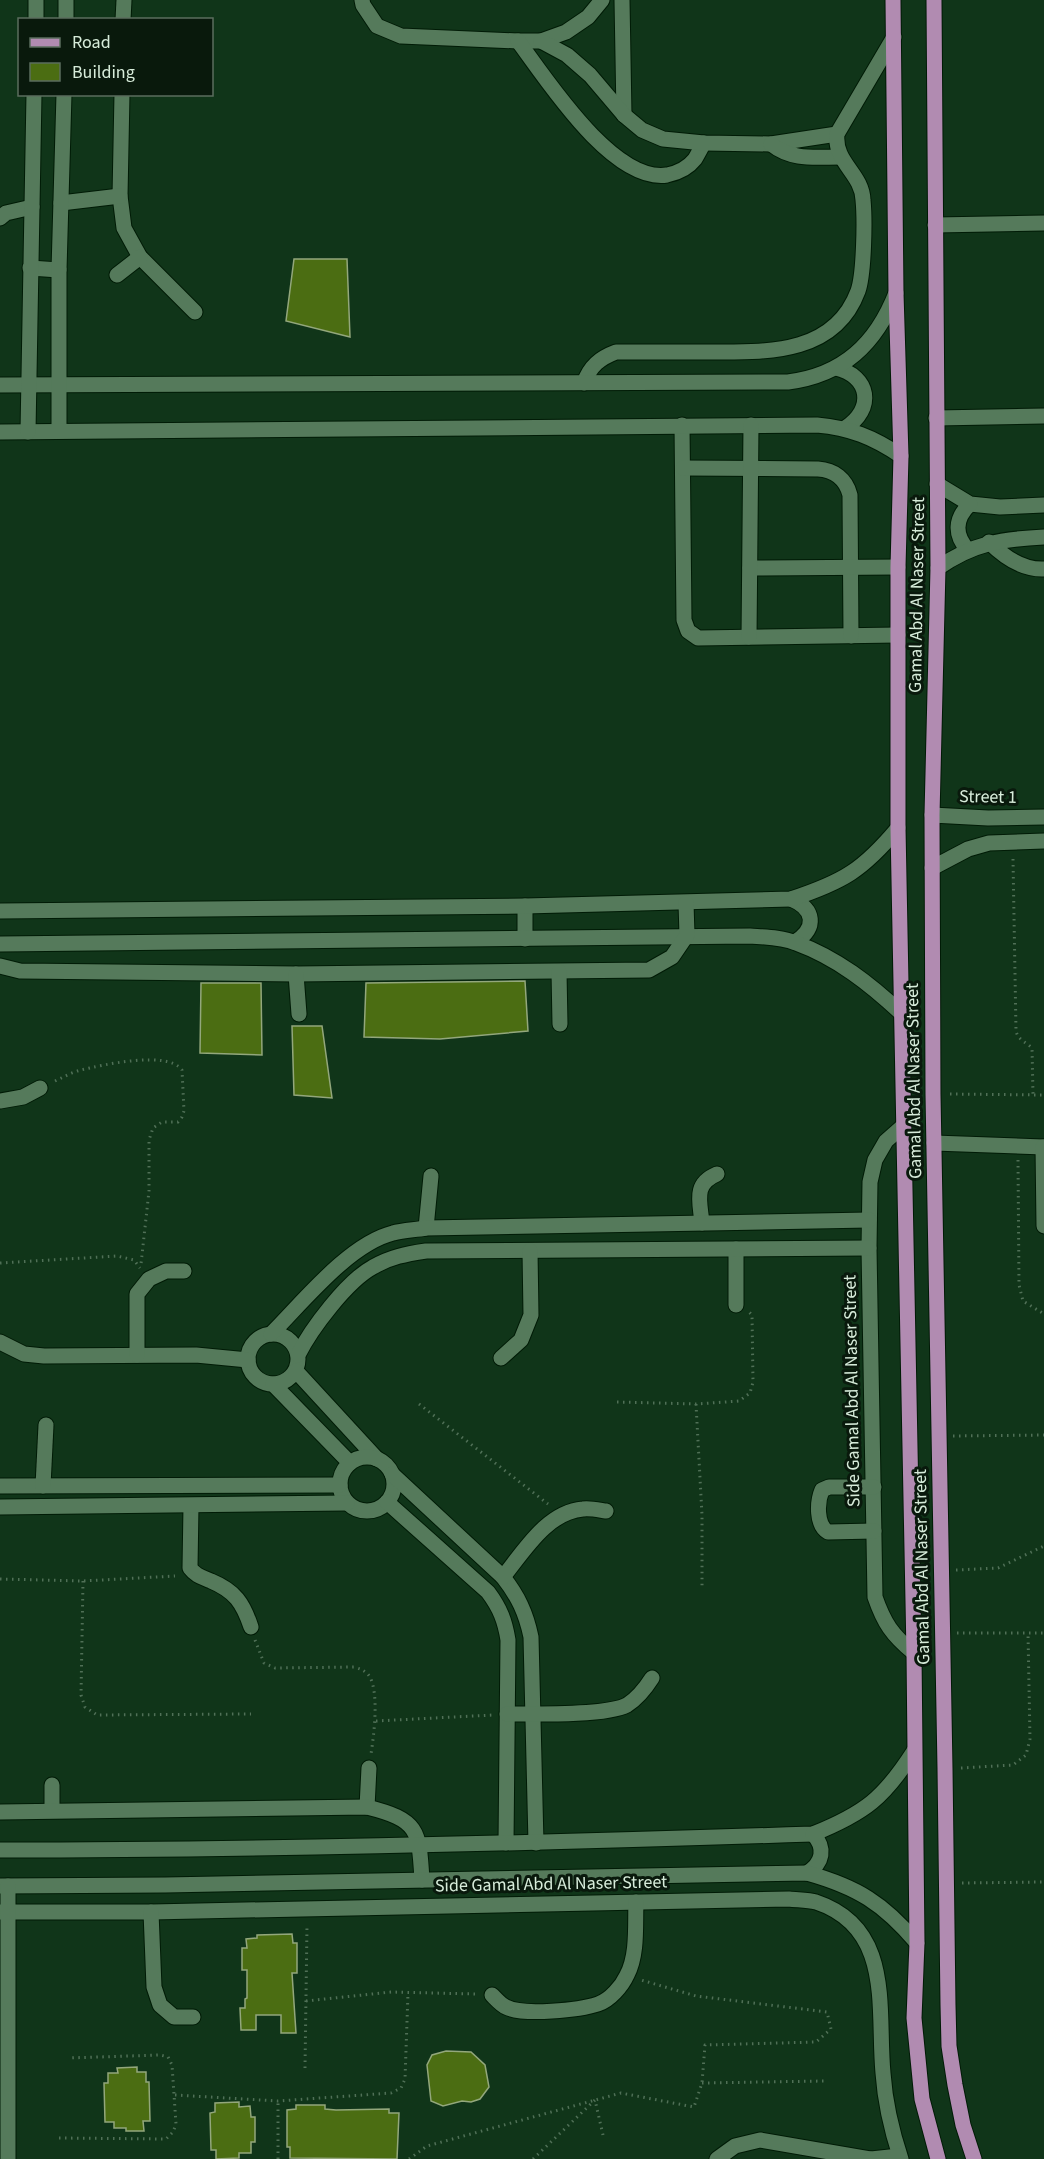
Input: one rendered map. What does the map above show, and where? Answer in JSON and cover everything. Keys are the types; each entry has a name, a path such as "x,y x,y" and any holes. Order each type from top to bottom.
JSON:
{"main road":[{"name":"Gamal Abd Al Naser Street","path":"893,0 896,293 901,456 898,567 898,828 914,1653 917,1943 915,2030 922,2099 938,2159"},
{"name":"Gamal Abd Al Naser Street","path":"934,0 938,568 932,815 933,1094 943,1633 945,1883 949,2046 954,2085 974,2159"}],"street":[{"path":"36,0 36,18"},
{"path":"66,0 66,18"},
{"path":"123,18 124,0"},
{"path":"362,0 377,26 401,36 518,41 541,41 566,32 588,16 602,0"},
{"path":"622,0 624,116"},
{"path":"584,383 593,365 607,355 616,352 767,352 802,344 823,334 837,323 852,303 861,278 864,197 841,157 836,144 837,134 894,37"},
{"path":"518,41 584,128 607,149 638,170 657,176 677,173 694,161 704,143"},
{"path":"541,41 567,55 590,75 624,116 642,130 663,139 704,143 771,144 837,134"},
{"path":"27,432 34,96"},
{"path":"59,431 59,270 64,96"},
{"path":"122,96 120,196 124,228 140,257 195,312"},
{"path":"771,144 782,152 796,157 841,157"},
{"path":"61,203 120,196"},
{"path":"0,218 6,213 32,207"},
{"path":"935,225 1044,223"},
{"path":"117,275 140,257"},
{"path":"30,268 59,270"},
{"path":"0,386 788,382 812,377 836,368 856,354 873,337 887,316 896,293"},
{"path":"836,368 847,371 857,378 863,388 865,400 862,412 855,422 845,428"},
{"path":"936,418 1044,416"},
{"path":"682,425 685,626 692,635 698,638 898,635"},
{"path":"749,637 751,425"},
{"path":"0,432 817,425 845,428 884,444 901,456"},
{"path":"683,468 825,469 839,476 850,495 851,636"},
{"path":"937,484 970,504 1000,507 1044,505"},
{"path":"968,550 958,535 957,526 959,518 970,504"},
{"path":"938,568 968,550 989,542 1007,538 1044,537"},
{"path":"989,542 1010,560 1034,569 1044,569"},
{"path":"750,568 898,567"},
{"name":"Street 1","path":"932,815 988,818 1044,817"},
{"path":"0,911 525,906 791,899 823,889 852,874 877,853 898,828"},
{"path":"932,868 969,849 989,843 1044,841"},
{"path":"791,899 802,904 809,913 810,925 805,936 795,942"},
{"path":"0,966 20,971 296,974 649,970 672,957 687,935 686,903"},
{"path":"525,906 525,939"},
{"path":"0,944 750,936 795,942 852,971 901,1013"},
{"path":"559,972 560,1024"},
{"path":"296,974 299,1014"},
{"path":"0,1101 23,1096 40,1088"},
{"name":"Side Gamal Abd Al Naser Street","path":"903,1126 886,1141 875,1160 870,1182 875,1597 883,1619 896,1638 914,1653"},
{"path":"934,1143 1043,1147 1044,1226"},
{"path":"702,1223 700,1188 706,1179 717,1174"},
{"path":"426,1228 431,1176"},
{"path":"271,1334 333,1271 360,1248 391,1233 426,1228 869,1220"},
{"path":"628,1224 628,1250"},
{"path":"298,1355 289,1339 271,1334 257,1339 249,1352 248,1360 250,1369 263,1383 282,1383 290,1378 296,1371 298,1355 312,1329 349,1287 371,1268 397,1255 426,1251 869,1248"},
{"path":"736,1249 736,1305"},
{"path":"501,1358 521,1340 531,1315 530,1251"},
{"path":"137,1355 137,1294 145,1274 184,1271"},
{"path":"0,1342 24,1354 44,1356 196,1355 248,1360"},
{"path":"296,1371 377,1459"},
{"path":"273,1384 350,1463"},
{"path":"43,1486 46,1425"},
{"path":"347,1503 340,1485 344,1469 350,1463 363,1457 383,1462 392,1474 503,1577 517,1594 527,1615 531,1637 536,1843"},
{"path":"0,1507 347,1503 363,1511 380,1508 387,1502 393,1489 392,1474"},
{"path":"0,1486 340,1485"},
{"path":"874,1487 829,1487 822,1490 819,1496 820,1524 823,1529 828,1532 874,1532"},
{"path":"387,1502 488,1593 499,1606 506,1623 508,1640 506,1843"},
{"path":"191,1506 190,1568 195,1575 231,1591 244,1607 251,1627"},
{"path":"503,1577 543,1528 561,1515 584,1509 606,1511"},
{"path":"507,1714 607,1711 626,1706 641,1694 652,1678"},
{"path":"0,1850 167,1850 536,1843 813,1834 844,1821 872,1803 896,1779 914,1751"},
{"path":"367,1806 369,1768"},
{"path":"52,1785 52,1810"},
{"path":"0,1812 367,1806 402,1817 414,1828 420,1845 422,1880"},
{"path":"807,1873 815,1868 822,1850 819,1840 813,1834"},
{"path":"8,2159 4,1886 807,1873 853,1888 877,1903 899,1921 917,1943"},
{"name":"Side Gamal Abd Al Naser Street","path":"4,1912 151,1912 789,1899 815,1902 839,1912 858,1930 872,1952 879,1978 883,2074 889,2115 900,2157"},
{"path":"492,1995 506,2008 546,2012 599,2003 615,1992 627,1976 632,1962 636,1902"},
{"path":"151,1912 154,1987 160,2005 174,2017 193,2017"},
{"path":"717,2159 735,2146 760,2140 870,2159 900,2157"}],"path":[{"path":"1013,842 1016,1031 1017,1036 1032,1048 1033,1095"},
{"path":"40,1088 79,1070 136,1060 170,1062 178,1065 182,1070 184,1111 182,1117 178,1122 162,1122 153,1128 149,1140 145,1274"},
{"path":"933,1094 1044,1095"},
{"path":"1018,1146 1019,1285 1023,1301 1044,1314"},
{"path":"0,1263 117,1256 134,1260 145,1274"},
{"path":"616,1402 696,1404 739,1401 750,1393 753,1382 752,1314 750,1312 738,1313 736,1305"},
{"path":"419,1404 561,1515"},
{"path":"696,1404 702,1515 702,1586"},
{"path":"940,1436 1044,1435"},
{"path":"942,1570 998,1568 1044,1546"},
{"path":"0,1579 83,1581 195,1575"},
{"path":"83,1581 81,1695 85,1707 97,1715 251,1714"},
{"path":"251,1627 264,1663 275,1668 354,1667 363,1670 369,1676 376,1721 369,1768"},
{"path":"943,1633 1044,1633"},
{"path":"945,1768 1013,1765 1026,1755 1030,1739 1028,1633"},
{"path":"376,1721 507,1714"},
{"path":"945,1883 1044,1882"},
{"path":"305,2068 307,1908"},
{"path":"409,2159 427,2146 621,2093 694,2107 702,2084 705,2045 816,2042 831,2029 827,2012 696,1996 627,1976"},
{"path":"306,2001 391,1992 492,1995"},
{"path":"175,2095 278,2102 391,2093 401,2088 405,2079 408,1993"},
{"path":"59,2138 166,2139 176,2124 172,2065 164,2055 68,2058"},
{"path":"702,2084 824,2080"},
{"path":"595,2100 603,2135"},
{"path":"533,2159 595,2100"},
{"path":"278,2102 278,2159"}],"building":[{"path":"294,259 347,259 350,337 286,321"},
{"path":"525,981 528,1031 440,1039 364,1037 366,983"},
{"path":"201,983 261,983 262,1055 200,1053"},
{"path":"292,1026 322,1026 332,1098 294,1095"},
{"path":"292,1934 293,1943 297,1943 297,1973 292,1973 296,2033 281,2033 281,2015 256,2015 256,2030 241,2030 240,2008 245,2008 247,1998 247,1970 242,1970 242,1948 247,1948 246,1939 257,1938 257,1935"},
{"path":"446,2051 471,2052 485,2065 489,2087 480,2099 443,2106 431,2101 427,2065 432,2055"},
{"path":"137,2067 137,2072 146,2072 146,2082 149,2082 150,2121 143,2121 144,2131 114,2128 114,2122 105,2122 104,2083 108,2083 108,2073 118,2073 117,2068"},
{"path":"239,2102 239,2107 250,2106 251,2117 255,2117 255,2142 251,2142 251,2153 239,2153 239,2158 216,2159 216,2150 211,2150 210,2113 215,2112 215,2103"},
{"path":"296,2105 325,2105 325,2109 336,2110 389,2109 389,2113 399,2113 397,2159 290,2158 290,2147 287,2147 287,2110 296,2109"}]}
